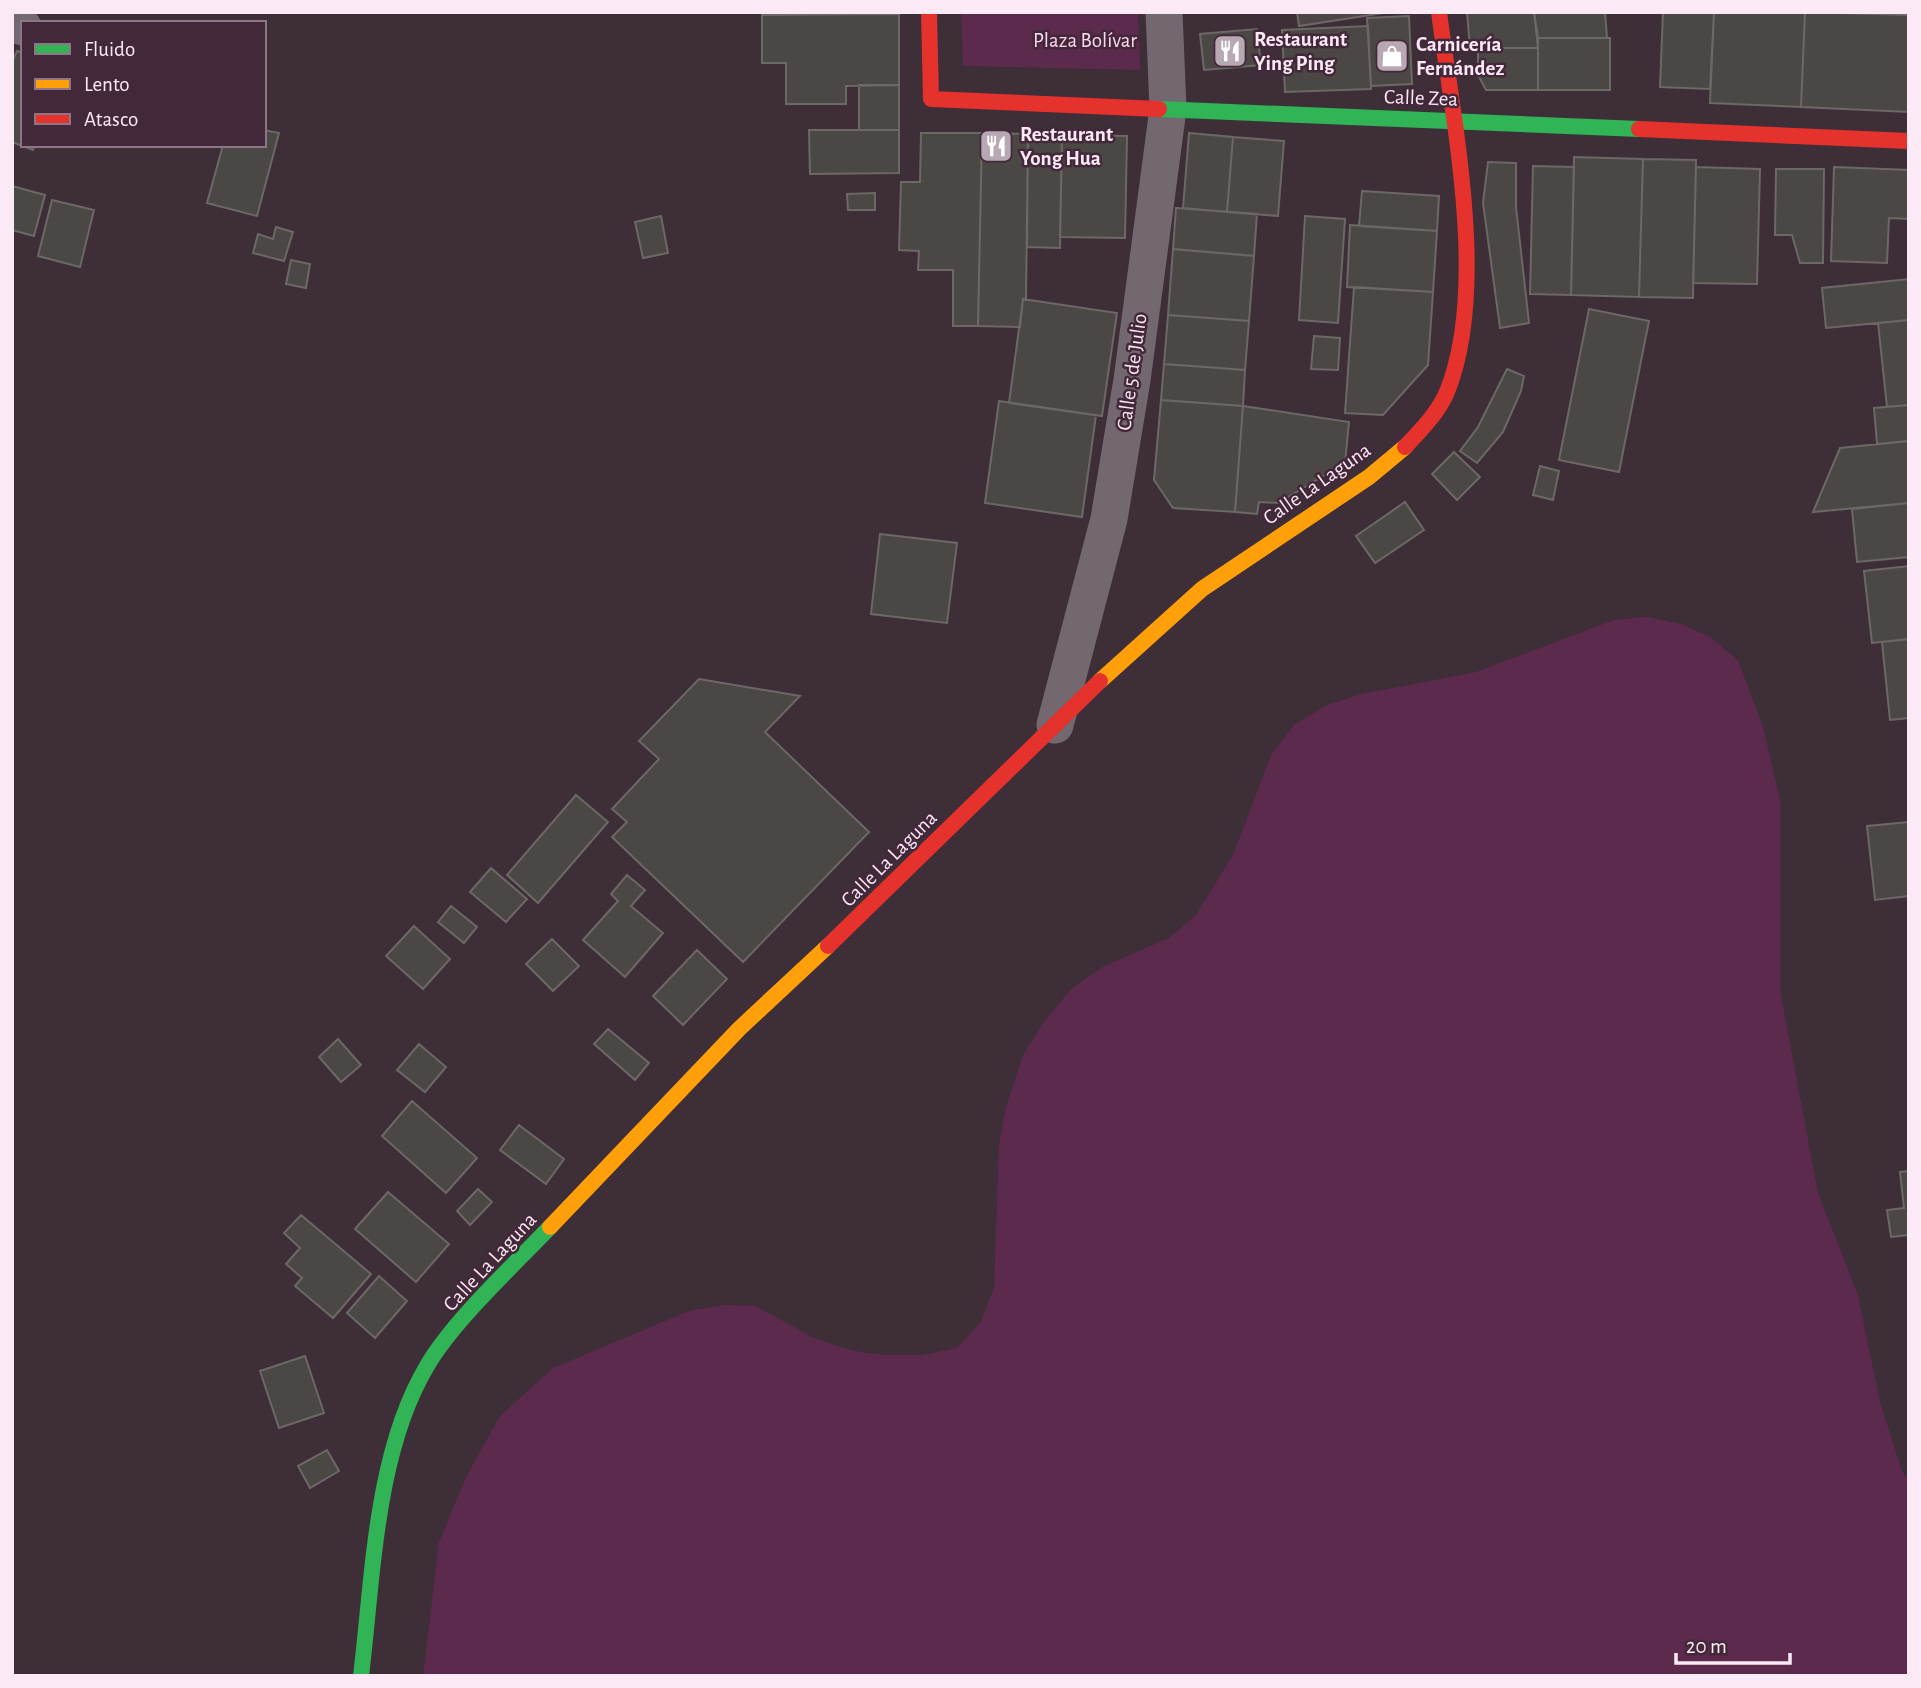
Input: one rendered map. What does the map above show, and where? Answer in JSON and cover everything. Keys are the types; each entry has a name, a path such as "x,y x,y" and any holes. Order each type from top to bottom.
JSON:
{"street":[{"name":"Calle Zea","path":"929,12 931,99 1909,141"},
{"name":"Calle 5 de Julio","path":"1055,725 1109,519 1132,380 1168,109 1164,12"},
{"name":"Calle La Laguna","path":"361,1676 383,1503 400,1428 424,1370 517,1262 741,1027 853,923 1055,725 1204,587 1250,554 1306,521 1374,472 1423,430 1443,400 1453,379 1462,340 1465,289 1459,189 1439,12"}],"green space":[{"name":"Plaza Bolívar","path":"961,12 1138,12 1140,70 963,66"},
{"path":"1647,617 1681,624 1710,637 1738,660 1763,727 1780,800 1780,990 1818,1193 1858,1295 1880,1402 1902,1471 1909,1481 1909,1676 423,1676 439,1542 467,1475 500,1416 553,1368 689,1311 723,1305 756,1306 814,1338 850,1350 882,1355 921,1355 957,1348 980,1323 994,1288 999,1145 1006,1107 1023,1055 1044,1022 1070,990 1102,967 1169,938 1196,915 1233,855 1271,755 1294,725 1327,705 1361,694 1476,672 1614,620"}],"building":[{"path":"1297,12 1390,12 1299,26"},
{"path":"1467,12 1534,12 1538,48 1470,48"},
{"path":"1534,12 1605,12 1607,38 1538,38"},
{"path":"1663,12 1714,12 1710,89 1660,87"},
{"path":"1714,12 1805,12 1801,107 1710,103"},
{"path":"1805,12 1909,15 1909,112 1801,107"},
{"path":"899,14 899,85 846,86 846,104 786,104 786,63 762,63 762,15"},
{"path":"1409,16 1412,84 1371,86 1367,18"},
{"path":"1368,26 1371,89 1285,92 1282,30"},
{"path":"1257,29 1261,65 1204,70 1200,34"},
{"path":"1538,38 1610,38 1610,90 1538,90"},
{"path":"1478,48 1538,48 1538,90 1486,90 1478,75"},
{"path":"17,51 21,52 21,145 12,142 12,62"},
{"path":"859,85 899,85 899,130 859,130"},
{"path":"266,130 279,133 257,216 207,203 222,147 266,147"},
{"path":"809,130 899,130 899,173 810,174"},
{"path":"921,133 982,133 978,326 953,326 953,270 918,270 919,251 899,250 901,182 920,182"},
{"path":"982,133 1028,134 1026,300 1023,299 1020,327 978,326"},
{"path":"1189,133 1233,137 1227,212 1183,208"},
{"path":"1028,134 1062,135 1060,248 1027,247"},
{"path":"1062,135 1127,136 1125,238 1060,237"},
{"path":"1233,137 1284,141 1278,216 1227,212"},
{"path":"1574,157 1643,159 1639,297 1571,295"},
{"path":"1643,159 1696,160 1693,298 1639,297"},
{"path":"1488,162 1516,163 1516,207 1529,323 1500,328 1483,203"},
{"path":"1533,166 1574,167 1571,295 1530,294"},
{"path":"1696,167 1760,169 1757,284 1693,283"},
{"path":"1834,167 1909,170 1909,219 1889,218 1887,263 1831,261"},
{"path":"1776,169 1824,169 1823,263 1800,263 1792,235 1775,235"},
{"path":"12,186 45,195 34,236 12,230"},
{"path":"1362,191 1439,196 1437,231 1359,226"},
{"path":"875,193 875,210 848,210 847,194"},
{"path":"52,200 94,210 80,267 38,256"},
{"path":"1176,208 1257,214 1254,256 1173,249"},
{"path":"661,216 668,253 643,258 635,222"},
{"path":"1305,216 1345,219 1338,323 1299,320"},
{"path":"1350,225 1437,231 1433,292 1347,287"},
{"path":"276,227 293,232 284,261 253,253 258,234 273,239"},
{"path":"1173,249 1254,256 1249,321 1168,315"},
{"path":"291,260 310,264 306,288 286,284"},
{"path":"1909,279 1909,320 1826,328 1822,288"},
{"path":"1354,287 1433,292 1428,365 1383,415 1345,413"},
{"path":"1023,299 1117,313 1102,416 1009,403"},
{"path":"1589,309 1649,321 1619,472 1559,460"},
{"path":"1168,315 1249,321 1245,370 1164,364"},
{"path":"1909,320 1909,405 1887,407 1878,323"},
{"path":"1314,336 1340,338 1338,370 1311,369"},
{"path":"1164,364 1245,370 1243,406 1161,400"},
{"path":"1507,369 1524,376 1521,391 1503,432 1477,463 1460,451 1478,427"},
{"path":"1161,400 1243,406 1235,512 1173,508 1154,480"},
{"path":"999,401 1096,415 1082,517 985,503"},
{"path":"1909,405 1909,441 1877,444 1874,408"},
{"path":"1243,406 1349,422 1345,463 1278,503 1259,502 1257,514 1235,512"},
{"path":"1909,441 1909,503 1813,512 1840,448"},
{"path":"1454,452 1480,477 1457,500 1432,474"},
{"path":"1540,466 1559,471 1553,500 1533,495"},
{"path":"1405,502 1424,530 1375,563 1356,536"},
{"path":"1909,503 1909,557 1857,562 1852,509"},
{"path":"880,534 957,543 947,623 871,614"},
{"path":"1909,566 1909,639 1872,643 1864,571"},
{"path":"1909,639 1909,718 1890,720 1882,642"},
{"path":"699,679 800,696 765,732 869,832 743,962 612,837 627,822 612,809 659,759 639,741"},
{"path":"576,795 608,822 538,903 507,875"},
{"path":"1909,822 1909,896 1875,900 1867,826"},
{"path":"491,868 527,899 506,922 470,892"},
{"path":"627,875 645,890 631,906 663,933 625,977 583,940 618,901 611,894"},
{"path":"451,906 477,927 464,943 438,922"},
{"path":"414,926 450,959 423,989 386,956"},
{"path":"552,939 579,966 553,991 526,964"},
{"path":"697,950 727,979 683,1025 653,996"},
{"path":"608,1029 649,1063 635,1080 594,1044"},
{"path":"338,1039 361,1065 341,1082 319,1057"},
{"path":"419,1044 446,1067 425,1092 397,1070"},
{"path":"412,1101 477,1158 446,1193 382,1136"},
{"path":"519,1125 564,1159 546,1184 500,1150"},
{"path":"1909,1171 1909,1235 1891,1237 1887,1210 1904,1208 1900,1172"},
{"path":"478,1189 492,1202 470,1225 457,1211"},
{"path":"388,1192 449,1244 416,1282 355,1229"},
{"path":"301,1215 371,1274 333,1318 295,1286 302,1278 286,1264 300,1248 284,1233"},
{"path":"379,1276 407,1301 375,1338 347,1313"},
{"path":"305,1356 324,1413 279,1428 260,1371"},
{"path":"327,1450 339,1471 310,1488 298,1466"}],"traffic: fast":[{"path":"1159,109 1639,129"},
{"path":"361,1676 373,1558 386,1476 396,1437 410,1400 427,1366 452,1331 550,1227"}],"traffic: slow":[{"path":"1100,681 1202,589 1369,477 1405,447"},
{"path":"550,1227 739,1029 828,946"}],"traffic: jam":[{"path":"929,12 931,99 1159,109"},
{"path":"1405,447 1434,414 1447,392 1459,350 1465,304 1467,255 1464,204 1439,12"},
{"path":"1639,129 1909,141"},
{"path":"828,946 1100,681"}],"place":[{"name":"Restaurant Ying Ping","path":"1230,51"},
{"name":"Carnicería Fernández","path":"1392,56"},
{"name":"Restaurant Yong Hua","path":"996,146"}]}
